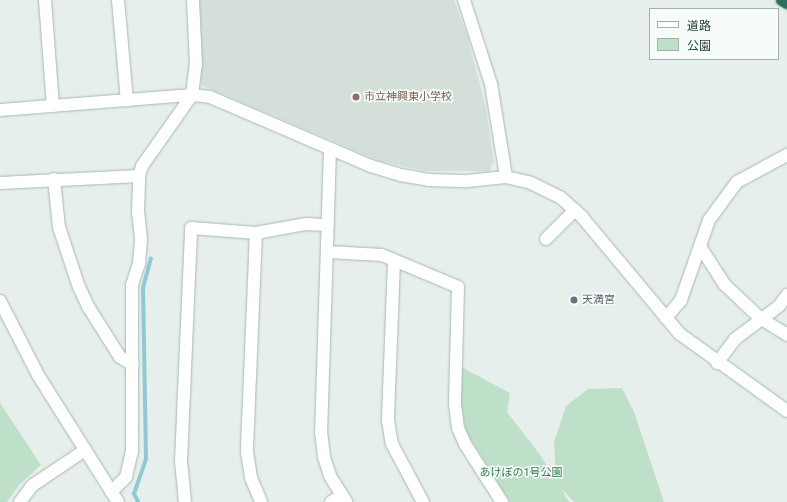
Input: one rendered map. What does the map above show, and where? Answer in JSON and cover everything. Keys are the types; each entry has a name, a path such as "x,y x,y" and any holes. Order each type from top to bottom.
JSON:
{"highway":[{"path":"782,0 787,3"}],"street":[{"path":"45,0 53,106"},
{"path":"118,0 127,101"},
{"path":"111,492 126,477 132,452 134,365 132,285 139,263 141,239 138,212 139,176 142,166 192,95 196,64 193,0"},
{"path":"464,0 491,84 506,177"},
{"path":"0,110 192,95 210,97 371,166 429,180 467,181 506,177 531,184 560,197 575,210 680,334 717,363 787,411"},
{"path":"330,149 328,252 321,432 328,470 344,499 331,502"},
{"path":"666,318 679,304 701,248 709,220 737,182 787,155"},
{"path":"0,183 54,179 139,176"},
{"path":"54,179 59,227 79,287 89,308 120,357 134,365"},
{"path":"546,239 575,210"},
{"path":"185,502 181,461 191,228 256,233 306,224 328,225"},
{"path":"256,233 247,452 251,478 261,502"},
{"path":"701,248 725,285 760,318 787,334"},
{"path":"328,252 382,255 458,287 455,404 458,428 465,444 502,502"},
{"path":"394,261 388,420 392,444 423,502"},
{"path":"717,363 734,339 760,318 779,306 787,295"},
{"path":"0,301 38,375 118,502"},
{"path":"20,502 33,485 85,450"}],"shaded area":[{"name":"市立神興東小学校","path":"197,0 454,0 467,35 486,108 494,162 489,171 425,171 380,161 201,85 201,50"}],"green space":[{"name":"あけぼの1号公園","path":"461,367 510,393 507,412 541,456 556,481 554,442 566,406 588,389 622,388 634,412 664,502 574,502 561,488 569,502 510,502 466,432 460,401"},
{"path":"0,403 41,465 19,485 7,502 0,502"}],"waterway":[{"path":"138,502 134,494 146,459 143,288 151,259"}],"place":[{"name":"市立神興東小学校","path":"356,97"},
{"name":"天満宮","path":"574,300"}]}
